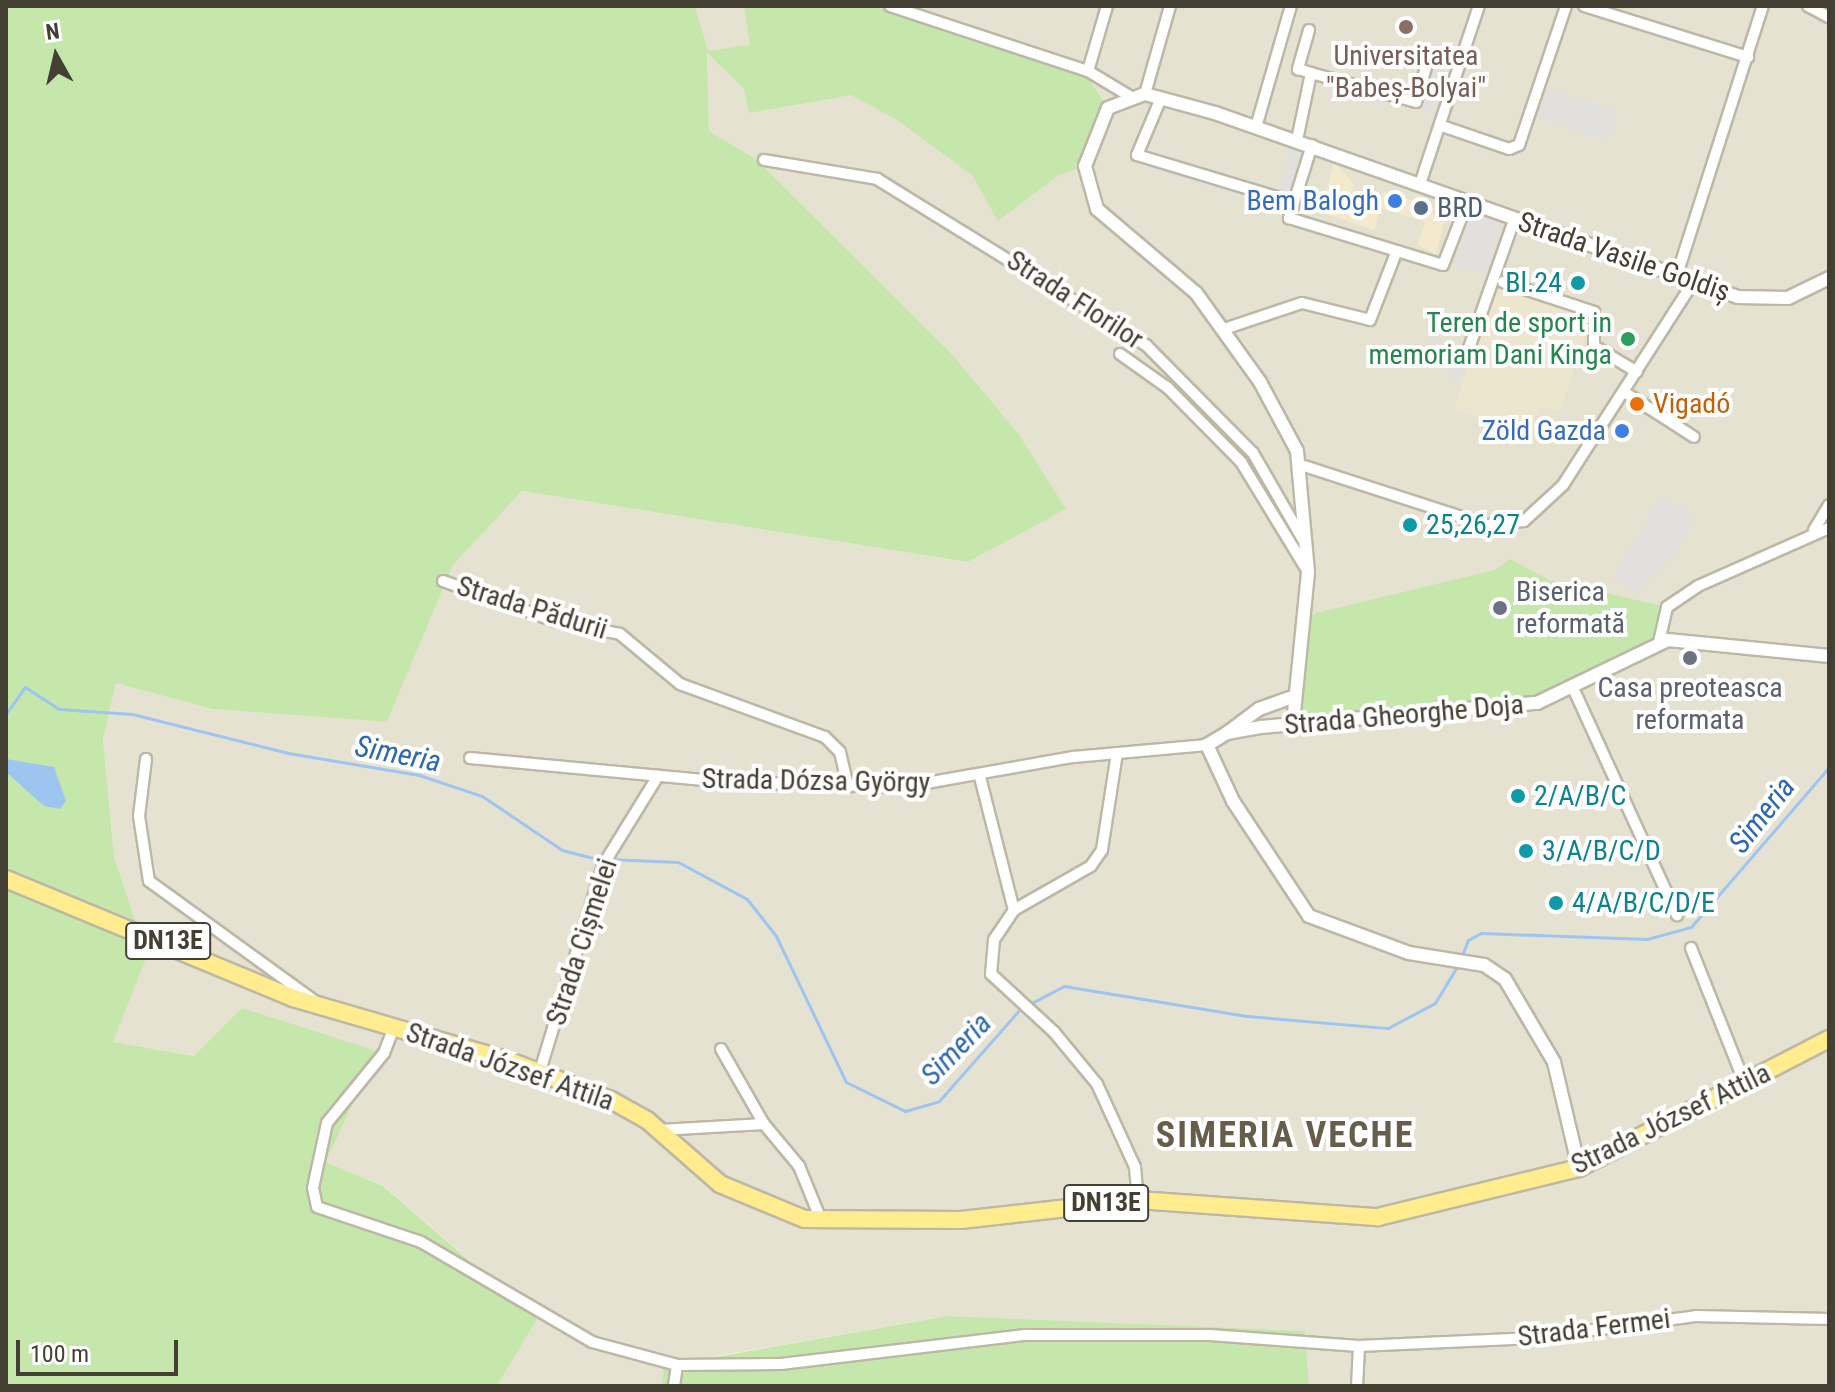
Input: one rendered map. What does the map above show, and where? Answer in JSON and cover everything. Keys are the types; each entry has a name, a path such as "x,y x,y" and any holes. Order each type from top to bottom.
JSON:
{"main road":[{"name":"DN13E","path":"6,879 327,1010"},
{"name":"Strada József Attila","path":"327,1010 540,1071 627,1107 660,1130 720,1184 786,1215 821,1220 961,1220 1138,1200 1353,1218 1579,1168 1829,1039"}],"street":[{"path":"890,6 1088,71 1128,95 1095,125 1085,166 1092,199 1117,230 1182,279 1224,329 1274,404 1301,465 1308,572 1292,697 1293,723"},
{"path":"1088,71 1107,6"},
{"path":"1145,94 1170,6"},
{"path":"1256,127 1291,6"},
{"path":"1420,184 1442,126 1479,6"},
{"path":"1442,126 1509,149 1519,145 1566,6"},
{"path":"1584,6 1748,57"},
{"path":"1676,278 1763,6"},
{"path":"1808,6 1829,17"},
{"path":"1309,30 1298,69 1416,102 1426,67"},
{"path":"1297,140 1311,73"},
{"name":"Strada Vasile Goldiș","path":"1128,95 1145,94 1161,98 1312,145 1692,284 1775,300 1829,278"},
{"path":"1161,98 1137,155 1293,202"},
{"path":"1312,145 1289,218 1443,265 1467,203"},
{"name":"Strada Florilor","path":"764,160 877,179 1146,345 1253,453 1308,548"},
{"path":"1469,348 1514,220"},
{"path":"1224,329 1302,303 1370,320 1396,253"},
{"path":"1503,282 1594,312 1599,353 1637,372"},
{"path":"1301,465 1334,470 1487,525 1512,526 1557,493 1692,284"},
{"name":"Strada Florilor","path":"1120,354 1168,388 1241,462 1308,572"},
{"path":"1624,392 1694,437"},
{"path":"1814,530 1829,505"},
{"path":"1829,528 1814,530 1667,607 1659,642 1829,656"},
{"name":"Strada Pădurii","path":"443,581 555,621 620,634 680,684 825,737 840,752 848,787"},
{"name":"Strada Gheorghe Doja","path":"1207,745 1227,733 1293,723 1502,710 1573,688 1659,642"},
{"path":"1573,688 1677,915"},
{"path":"1227,733 1259,709 1292,697"},
{"path":"1207,745 1233,801 1309,916 1385,946 1470,962 1505,979 1550,1050 1579,1168"},
{"name":"Strada Dózsa György","path":"470,758 658,776 848,787 980,777 1117,753 1207,745"},
{"path":"1117,753 1097,859 1014,910 994,940 991,974 1097,1084 1135,1167 1138,1200"},
{"name":"Strada József Attila","path":"146,759 139,816 149,881 327,1010"},
{"name":"Strada Cișmelei","path":"540,1071 603,865 658,776"},
{"path":"980,777 1014,910"},
{"path":"1691,948 1745,1084"},
{"name":"Strada Fermei","path":"394,1027 384,1053 327,1123 313,1188 317,1207 421,1242 592,1342 677,1365 781,1364 1059,1334 1359,1346 1534,1338 1696,1316 1829,1319"},
{"path":"721,1049 764,1124 799,1166 821,1220"},
{"path":"660,1130 764,1124"},
{"path":"1357,1386 1359,1346"},
{"path":"674,1386 677,1365"}],"shaded area":[{"path":"695,6 1829,6 1829,1386 1309,1386 1305,1331 948,1316 665,1365 662,1386 497,1386 537,1318 384,1186 326,1162 377,1051 194,1056 112,1042 147,956 114,856 103,740 116,683 212,709 387,722 453,565 522,491 968,562 1065,509 1018,433 951,353 757,160 709,131 707,51"},
{"path":"1426,67 1444,73 1431,113 1413,107"},
{"path":"1332,82 1387,98 1384,106 1330,91"},
{"path":"1545,88 1617,111 1608,141 1535,117"},
{"path":"1293,143 1306,147 1286,211 1146,168 1151,150 1278,189"},
{"path":"1334,162 1354,184 1347,207 1378,209 1383,192 1434,207 1432,214 1445,218 1436,254 1418,245 1425,222 1381,208 1374,230 1321,212"},
{"path":"1474,205 1510,218 1489,276 1453,263"},
{"path":"1496,284 1592,315 1560,412 1540,406 1531,435 1454,409"},
{"path":"1427,334 1469,348 1457,387"},
{"path":"1661,495 1697,515 1674,556 1637,592 1613,579"}],"green space":[{"path":"6,6 695,6 708,51 750,45 744,6 874,6 1087,77 1108,108 1085,166 1059,175 998,221 972,175 897,120 851,95 749,113 744,89 707,53 709,131 757,160 951,353 1018,433 1066,509 968,562 522,491 453,565 387,722 212,709 116,683 103,740 114,856 147,956 113,1042 194,1056 242,1008 377,1051 326,1162 383,1186 537,1319 497,1386 6,1386"},
{"path":"1510,559 1549,580 1667,607 1659,642 1550,699 1293,723 1303,616 1495,570"},
{"path":"948,1316 1305,1331 1309,1386 662,1386 664,1366"}],"water":[{"path":"6,759 54,767 66,801 60,809 44,806 6,772"}],"waterway":[{"name":"Simeria","path":"6,714 25,687 59,709 132,714 288,753 419,775 482,796 562,850 601,860"},
{"name":"Simeria","path":"1461,958 1468,940 1481,933 1647,939 1691,927 1829,767"},
{"name":"Simeria","path":"609,859 678,862 747,899 776,936 846,1082 905,1111 939,1101 1020,1009 1064,986 1247,1016 1388,1028 1435,1003 1458,965"}],"place":[{"name":"Universitatea \"Babeș-Bolyai\"","path":"1406,27"},
{"name":"Bem Balogh","path":"1395,201"},
{"name":"BRD","path":"1421,208"},
{"name":"Bl.24","path":"1578,283"},
{"name":"Teren de sport in memoriam Dani Kinga","path":"1628,339"},
{"name":"Vigadó","path":"1637,404"},
{"name":"Zöld Gazda","path":"1622,431"},
{"name":"25,26,27","path":"1410,525"},
{"name":"Biserica reformată","path":"1500,608"},
{"name":"Casa preoteasca reformata","path":"1690,658"},
{"name":"2/A/B/C","path":"1518,796"},
{"name":"3/A/B/C/D","path":"1526,851"},
{"name":"4/A/B/C/D/E","path":"1556,903"}],"district":[{"name":"SIMERIA VECHE","path":"1285,1136"}]}
